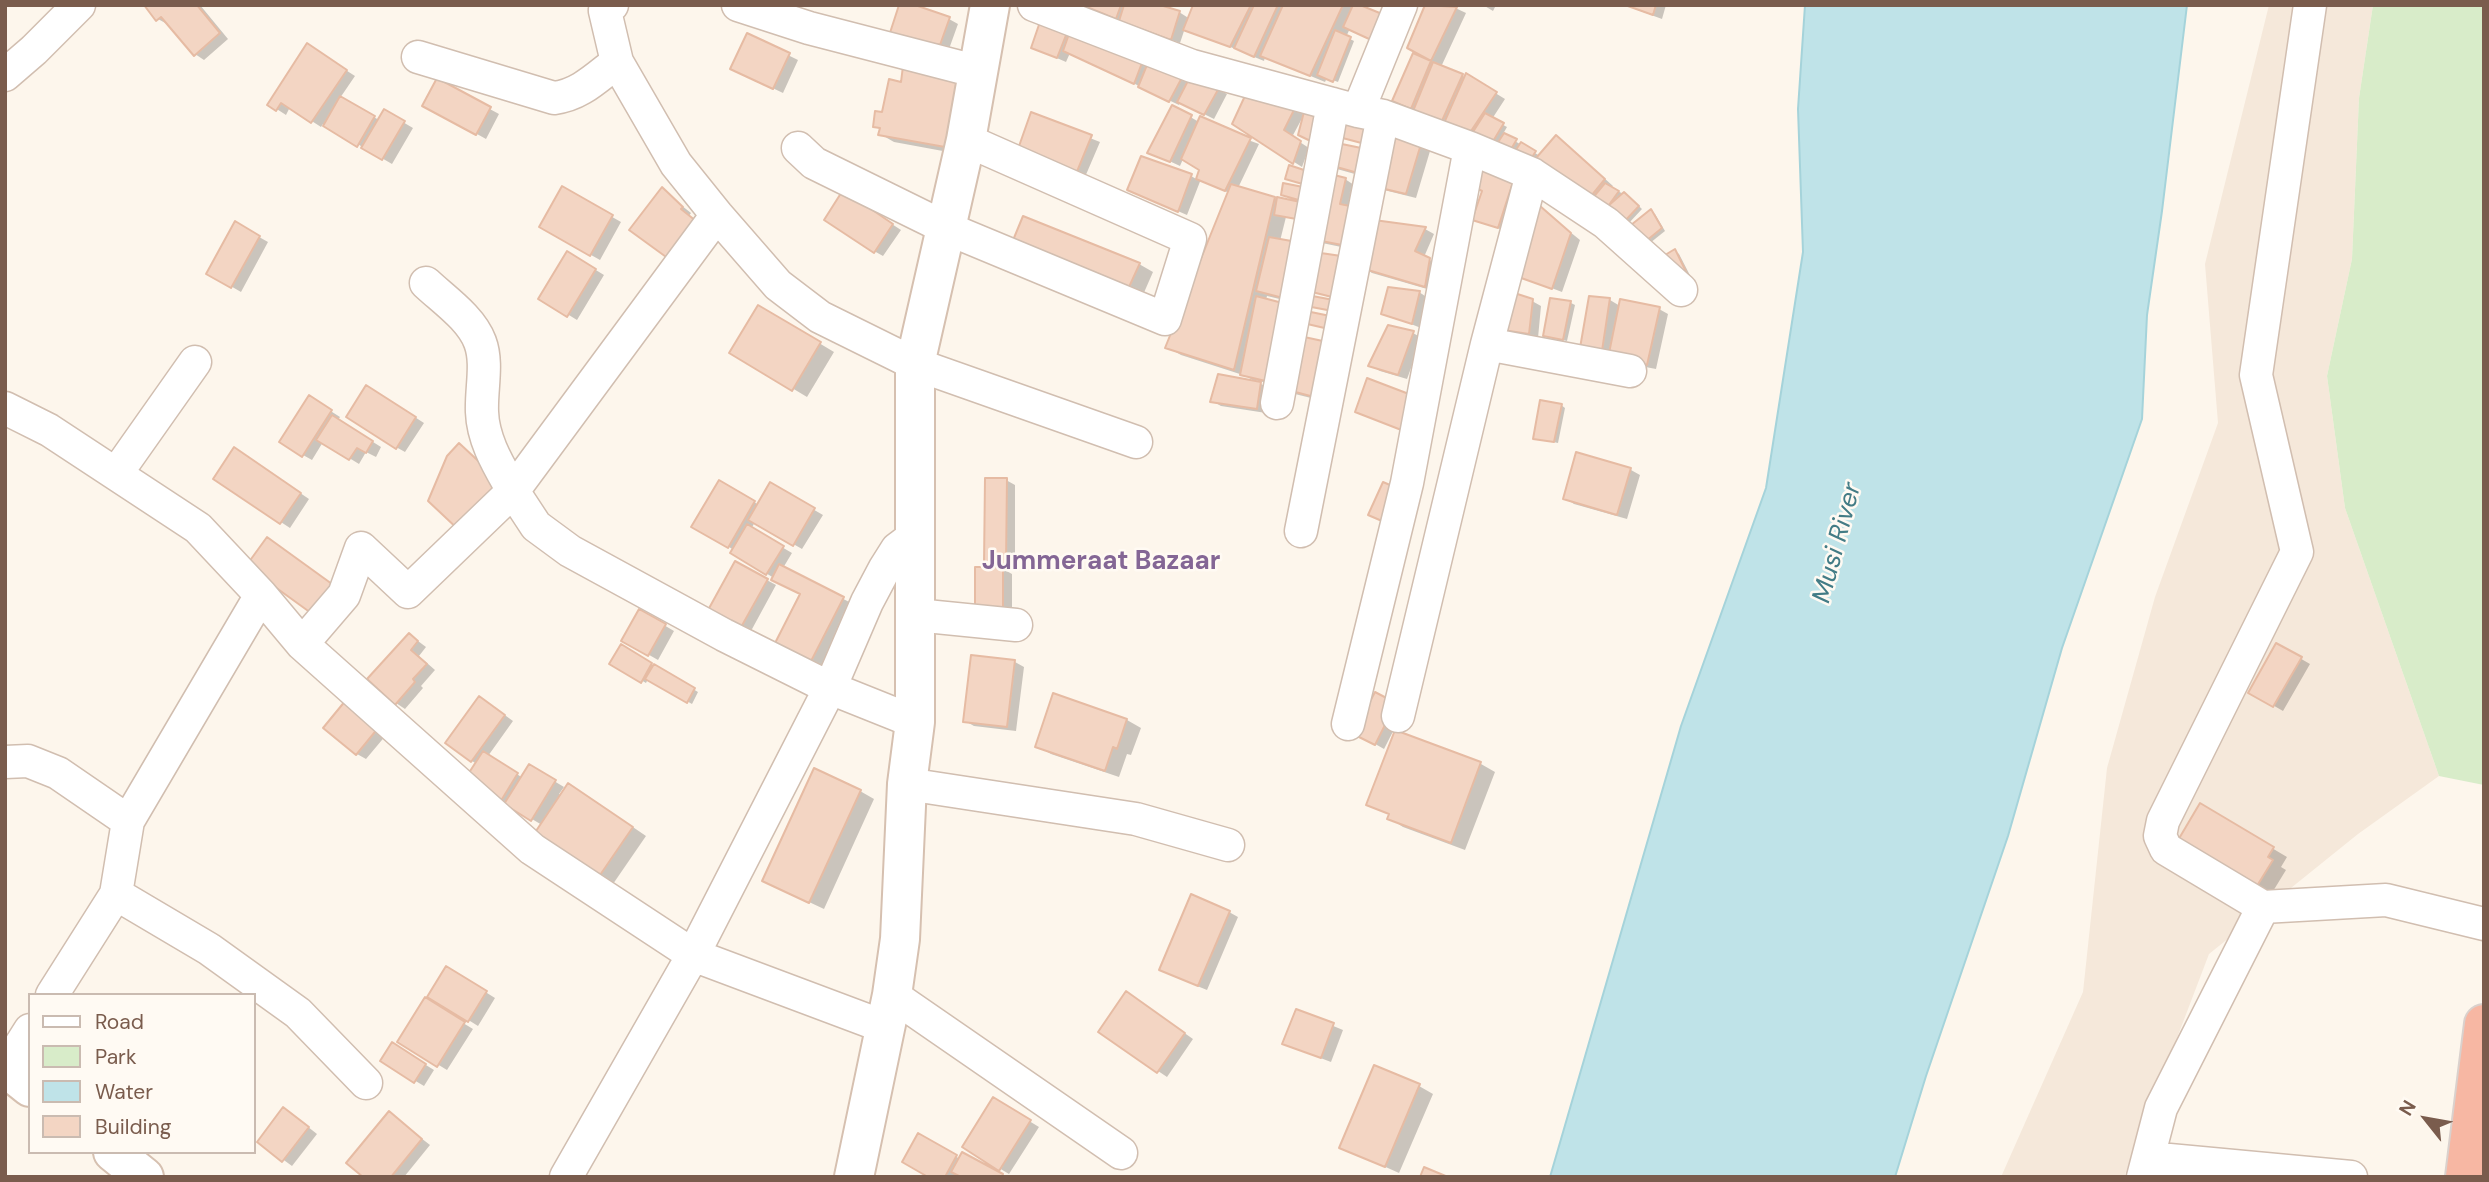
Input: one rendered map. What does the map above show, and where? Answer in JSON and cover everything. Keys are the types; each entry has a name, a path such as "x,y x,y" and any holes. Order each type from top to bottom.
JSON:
{"highway":[{"path":"2465,1177 2484,1024"}],"main road":[{"path":"854,1177 889,1011 900,940 907,784 915,722 915,364 966,140 990,5"},
{"path":"6,1067 28,1085"},
{"path":"115,1154 144,1177"}],"street":[{"path":"5,75 79,5"},
{"path":"738,5 809,28 979,72"},
{"path":"1034,5 1192,65 1358,110 1470,148 1532,174 1606,223 1681,290"},
{"path":"1277,403 1358,110 1401,5"},
{"path":"2310,5 2256,375 2297,552 2163,821 2160,836 2166,849 2263,907 2386,900 2484,923"},
{"path":"605,7 617,62 676,164 778,285 820,317 915,364 1136,442"},
{"path":"418,57 554,98 569,96 617,62"},
{"path":"1301,531 1358,110"},
{"path":"798,148 814,163 946,228 1165,319 1190,239 966,140"},
{"path":"1348,724 1408,483 1470,148"},
{"path":"1398,716 1487,344 1532,174"},
{"path":"302,644 344,595 361,548 408,592 513,491 717,215"},
{"path":"426,283 469,322 481,342 484,364 482,414 486,435 493,457 536,526 570,551 724,635 830,688 915,722"},
{"path":"1487,344 1630,371"},
{"path":"116,474 195,362"},
{"path":"5,408 49,430 198,528 261,595 302,644 532,849 693,955 889,1011 1121,1153"},
{"path":"566,1177 693,955 830,688 867,602 885,568 897,549 917,534"},
{"path":"53,993 116,894 128,821 261,595"},
{"path":"916,615 1016,625"},
{"path":"5,762 28,761 58,773 128,821"},
{"path":"907,784 1136,819 1228,845"},
{"path":"116,894 209,948 298,1013 366,1083"},
{"path":"2263,907 2161,1108 2146,1167 2351,1177"},
{"path":"6,1067 28,1033"}],"shaded area":[{"path":"2269,5 2373,5 2359,98 2352,259 2327,376 2345,508 2439,776 2358,834 2209,954 2124,1177 2001,1177 2083,992 2107,768 2155,597 2218,423 2205,264"}],"green space":[{"path":"2373,5 2484,5 2484,785 2439,776 2345,508 2327,376 2352,259 2359,98"}],"water":[{"name":"Musi River","path":"1805,5 2187,5 2147,315 2142,419 2062,648 2008,836 1926,1076 1895,1177 1550,1177 1681,726 1766,488 1803,252 1798,109"}],"building":[{"path":"144,5 197,5 220,33 194,56 161,17 156,21"},
{"path":"899,5 915,5 950,17 940,45 936,44 932,55 887,42"},
{"path":"1082,5 1121,5 1116,19"},
{"path":"1124,5 1160,5 1180,11 1171,40 1119,21"},
{"path":"1193,5 1251,5 1230,47 1183,30"},
{"path":"1254,5 1278,5 1254,57 1234,48"},
{"path":"1283,5 1343,5 1310,76 1260,56"},
{"path":"1353,5 1360,5 1392,18 1380,44 1343,27"},
{"path":"1425,5 1457,7 1431,61 1407,48"},
{"path":"1625,5 1656,5 1653,15"},
{"path":"1043,13 1070,25 1057,58 1031,48"},
{"path":"1335,30 1351,37 1333,82 1317,75"},
{"path":"1070,31 1145,55 1134,84 1063,51"},
{"path":"747,33 790,53 773,89 730,69"},
{"path":"307,43 347,70 311,123 281,103 276,111 267,105"},
{"path":"1413,53 1431,61 1411,109 1392,101"},
{"path":"1151,55 1186,70 1169,102 1138,87"},
{"path":"1433,62 1463,74 1441,123 1413,111"},
{"path":"903,66 958,76 945,147 878,135 880,128 873,127 875,111 882,112 889,79 901,82"},
{"path":"1192,73 1219,88 1204,115 1177,102"},
{"path":"1466,73 1497,92 1467,137 1444,123"},
{"path":"437,78 491,107 476,135 422,106"},
{"path":"1250,85 1297,104 1284,130 1301,141 1293,164 1232,124"},
{"path":"340,96 375,116 357,147 323,126"},
{"path":"1306,104 1328,109 1321,146 1298,135"},
{"path":"1172,105 1192,115 1170,162 1147,153"},
{"path":"384,109 405,121 382,160 361,148"},
{"path":"1031,112 1092,135 1076,174 1018,149"},
{"path":"1485,113 1504,123 1489,148 1471,135"},
{"path":"1342,115 1376,121 1369,145 1335,136"},
{"path":"1200,116 1251,138 1225,191 1196,179 1199,170 1181,159"},
{"path":"1388,125 1424,134 1406,194 1372,186"},
{"path":"1504,133 1517,139 1506,158 1493,150"},
{"path":"1556,135 1605,179 1583,206 1530,165"},
{"path":"1332,142 1371,150 1365,175 1326,164"},
{"path":"1521,142 1536,151 1525,168 1510,159"},
{"path":"1141,156 1192,174 1178,212 1127,190"},
{"path":"1478,164 1513,182 1498,228 1472,220 1482,191 1468,184"},
{"path":"1289,165 1316,174 1313,187 1285,179"},
{"path":"1326,173 1346,178 1340,204 1355,207 1342,245 1311,239"},
{"path":"1283,183 1313,189 1309,203 1281,195"},
{"path":"1605,183 1619,191 1601,216 1586,206"},
{"path":"1231,184 1275,197 1234,370 1165,348"},
{"path":"562,186 613,215 590,256 539,227"},
{"path":"662,187 683,207 681,209 701,225 673,262 629,230"},
{"path":"843,190 893,224 874,253 824,220"},
{"path":"1624,192 1639,206 1624,222 1608,206"},
{"path":"1277,197 1305,203 1302,220 1274,215"},
{"path":"1532,199 1571,233 1552,289 1510,274"},
{"path":"1651,209 1662,228 1640,246 1626,229"},
{"path":"1023,216 1140,263 1124,298 1009,250"},
{"path":"1374,220 1426,227 1415,251 1430,258 1425,287 1361,268"},
{"path":"235,221 260,236 231,288 206,274"},
{"path":"1269,237 1297,242 1287,299 1256,291"},
{"path":"1675,249 1692,284 1655,261"},
{"path":"567,251 596,269 567,317 538,299"},
{"path":"1314,252 1348,257 1340,299 1308,291"},
{"path":"1388,287 1420,291 1412,324 1381,314"},
{"path":"1505,290 1533,299 1529,334 1496,329"},
{"path":"1307,295 1339,301 1338,312 1306,306"},
{"path":"1256,296 1290,305 1270,382 1240,375"},
{"path":"1589,296 1610,298 1602,351 1580,348"},
{"path":"1550,298 1571,301 1563,340 1543,336"},
{"path":"1620,299 1660,307 1647,365 1608,358"},
{"path":"758,305 821,342 792,391 729,353"},
{"path":"1306,311 1335,317 1333,330 1303,323"},
{"path":"1388,325 1414,331 1398,375 1368,366"},
{"path":"1295,335 1332,343 1318,398 1284,389"},
{"path":"1218,374 1261,382 1257,409 1210,402"},
{"path":"1367,378 1422,399 1409,433 1355,412"},
{"path":"366,385 416,417 396,449 346,417"},
{"path":"309,395 332,410 302,457 279,442"},
{"path":"1540,400 1562,404 1554,442 1533,439"},
{"path":"332,415 373,441 366,453 357,448 349,460 316,440"},
{"path":"459,443 504,485 461,532 428,501 447,456"},
{"path":"234,447 301,493 280,524 213,479"},
{"path":"1576,452 1631,468 1617,515 1563,499"},
{"path":"985,478 1007,478 1006,565 984,565"},
{"path":"719,480 755,501 728,548 691,527"},
{"path":"770,482 815,508 793,546 748,520"},
{"path":"1383,482 1404,491 1389,524 1368,515"},
{"path":"747,524 784,546 766,575 730,553"},
{"path":"267,537 332,584 311,613 246,566"},
{"path":"735,561 768,579 735,638 702,621"},
{"path":"779,564 844,597 808,667 772,649 800,594 771,580"},
{"path":"975,567 1003,567 1003,607 975,608"},
{"path":"639,609 666,624 648,656 621,641"},
{"path":"409,633 418,641 411,650 427,664 395,705 367,679"},
{"path":"2276,643 2302,657 2273,707 2248,693"},
{"path":"621,644 652,663 641,683 609,664"},
{"path":"971,655 1015,660 1007,727 963,722"},
{"path":"654,664 695,688 687,703 645,679"},
{"path":"1375,692 1396,703 1375,745 1353,734"},
{"path":"1053,693 1127,719 1117,749 1113,747 1105,771 1035,747"},
{"path":"479,696 505,715 471,762 445,743"},
{"path":"346,700 379,727 356,755 323,728"},
{"path":"1395,730 1481,762 1451,843 1387,819 1389,814 1366,805"},
{"path":"483,751 518,773 499,804 463,782"},
{"path":"529,764 556,780 531,821 504,804"},
{"path":"814,768 861,790 809,903 762,881"},
{"path":"568,783 633,827 598,878 534,834"},
{"path":"2200,803 2274,847 2268,857 2273,860 2252,894 2174,847"},
{"path":"1191,894 1230,911 1198,986 1159,970"},
{"path":"446,966 487,991 468,1022 427,997"},
{"path":"1126,991 1185,1033 1157,1073 1098,1032"},
{"path":"425,997 465,1022 437,1067 397,1042"},
{"path":"1296,1009 1334,1023 1321,1058 1282,1044"},
{"path":"392,1042 426,1064 414,1083 380,1061"},
{"path":"1374,1065 1420,1084 1385,1167 1339,1148"},
{"path":"993,1097 1031,1120 999,1171 962,1147"},
{"path":"283,1107 309,1127 282,1162 257,1142"},
{"path":"389,1111 422,1139 391,1177 363,1177 346,1163"},
{"path":"918,1133 957,1155 945,1177 928,1177 902,1162"},
{"path":"962,1152 1003,1174 1002,1177 961,1177 951,1172"},
{"path":"1424,1167 1448,1177 1420,1177"}],"district":[{"name":"Jummeraat Bazaar","path":"1101,562"}]}
